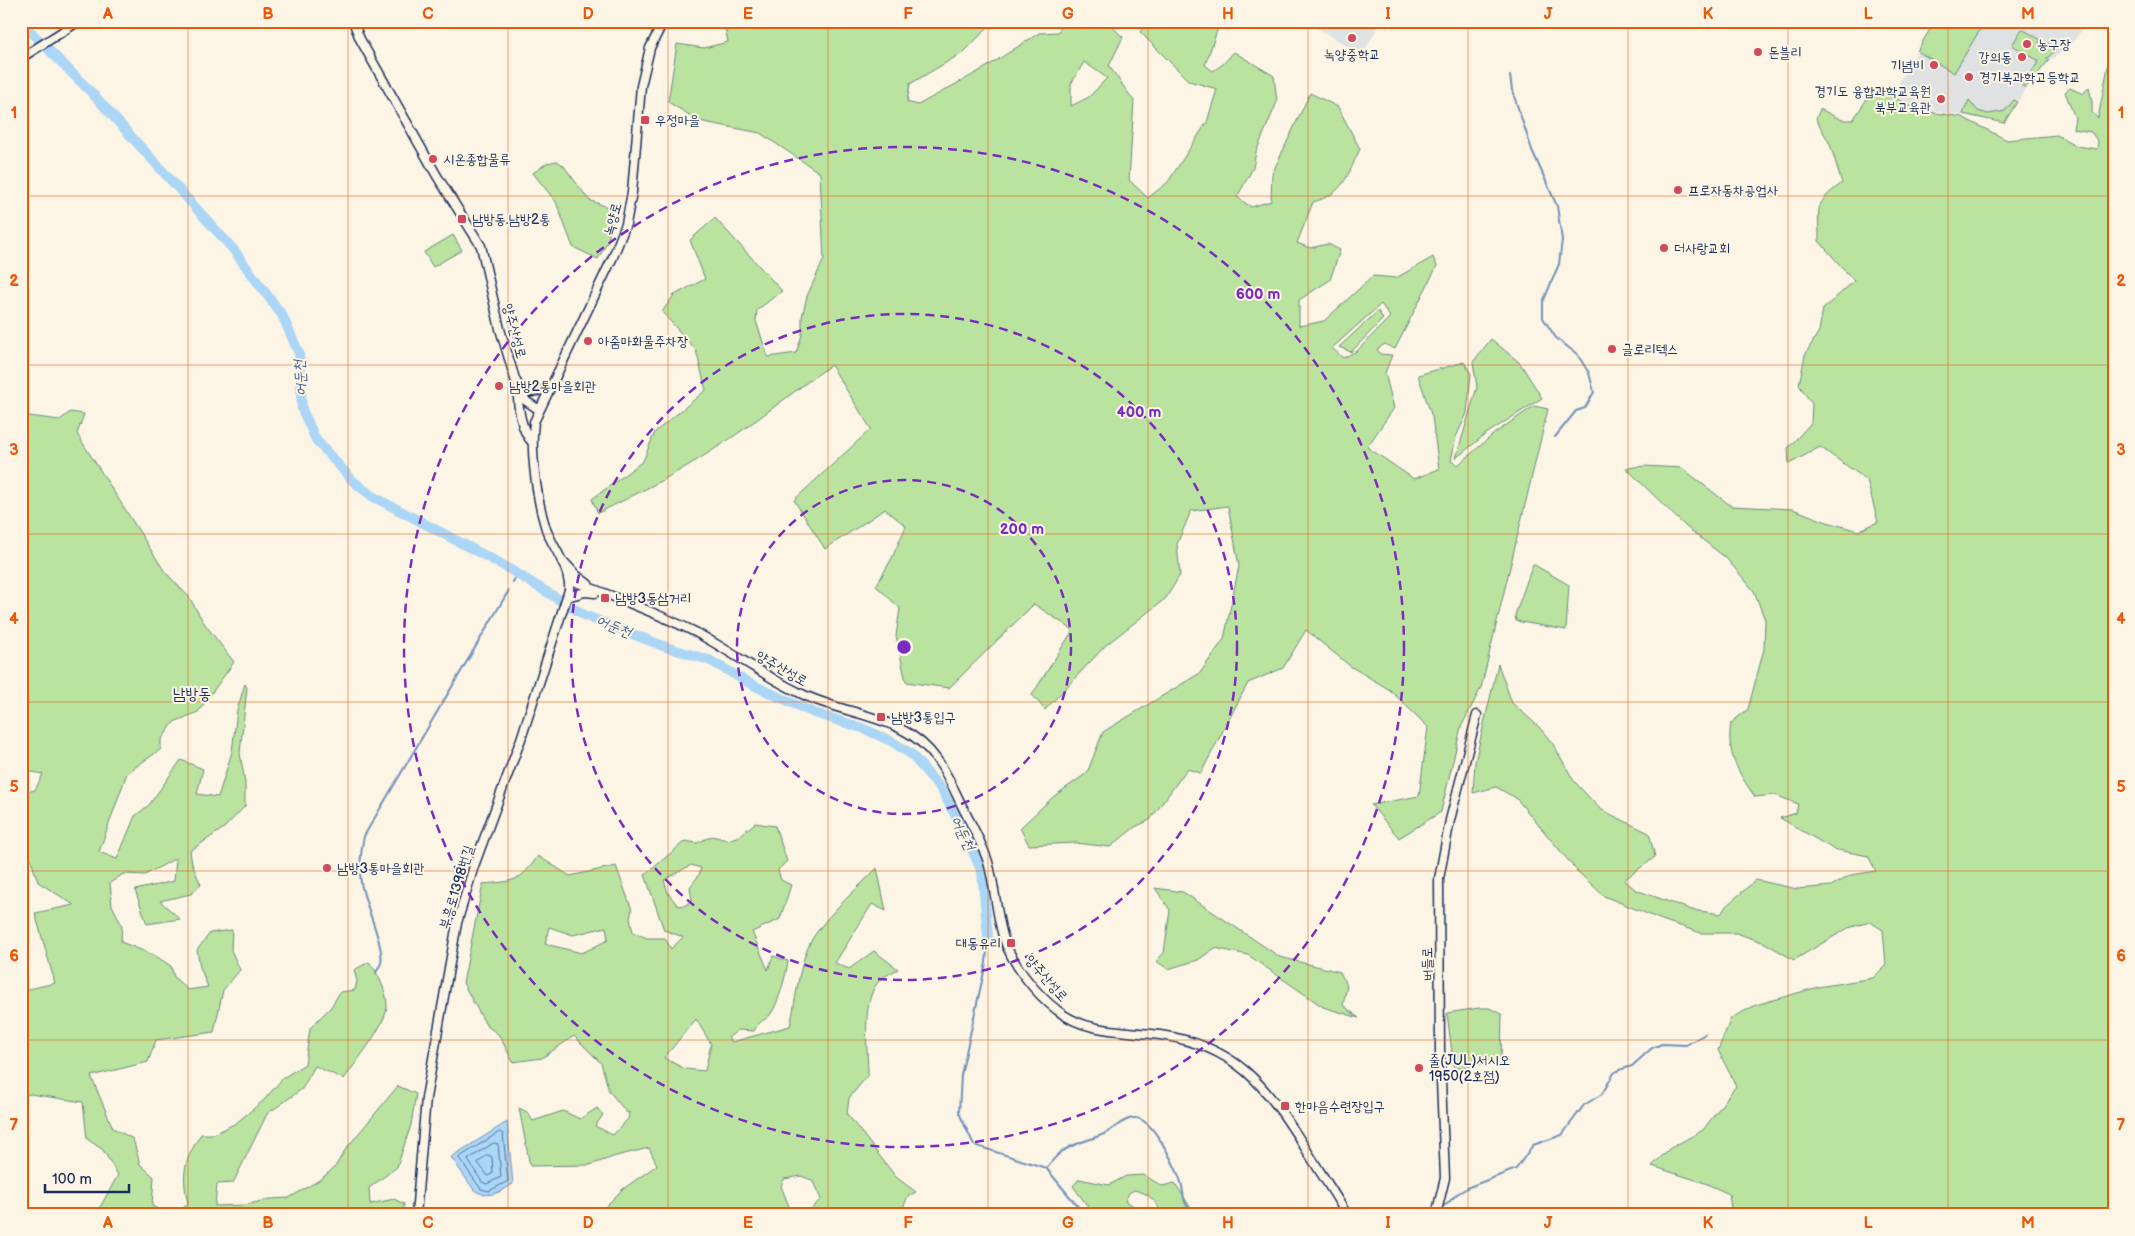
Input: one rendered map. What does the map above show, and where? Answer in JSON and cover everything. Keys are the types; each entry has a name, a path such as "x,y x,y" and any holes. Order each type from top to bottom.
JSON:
{"street":[{"path":"21,58 79,21"},
{"name":"양주산성로","path":"353,21 360,38 437,176 481,246 489,271 500,329 518,389 526,401 538,409"},
{"name":"녹양로","path":"538,409 613,257 626,224 632,192 640,86 647,58 663,22"},
{"path":"532,442 524,428 518,389 539,392 549,387"},
{"path":"538,409 534,422 532,442 541,510 547,530 568,579"},
{"path":"556,553 576,575 607,595"},
{"name":"양주산성로","path":"568,579 645,609 693,631 800,694 834,708 890,722 913,735 939,762 980,841 990,871 1005,943 1020,968 1036,989 1057,1010 1072,1020 1087,1026 1180,1039 1212,1050 1236,1063 1258,1082 1276,1103 1347,1215"},
{"name":"부흥로1398번길","path":"416,1215 426,1098 457,923 474,866 522,739 567,597 568,579"},
{"path":"567,597 585,592 607,595"},
{"name":"버들로","path":"1436,1215 1445,1178 1440,1056 1439,879 1450,820 1477,715"}],"shaded area":[{"name":"녹양중학교","path":"1305,21 1381,21 1362,55"},
{"name":"경기북과학고등학교","path":"1935,21 2077,21 2084,25 2072,45 2050,60 2026,88 2004,123 1916,107 1892,94"}],"green space":[{"path":"727,21 994,21 964,52 910,84 907,102 918,105 985,68 1039,33 1058,32 1064,21 1106,21 1123,37 1109,66 1134,101 1129,180 1148,198 1168,182 1207,122 1217,89 1189,81 1140,32 1148,21 1211,21 1218,28 1205,65 1213,71 1223,64 1234,52 1274,76 1277,102 1256,152 1253,168 1237,197 1251,207 1271,201 1272,174 1310,93 1338,107 1360,149 1348,176 1338,189 1323,199 1313,202 1297,243 1310,248 1328,244 1340,250 1330,280 1299,300 1299,326 1324,321 1373,276 1396,278 1433,257 1437,266 1395,349 1385,344 1377,349 1380,354 1392,355 1385,373 1394,408 1367,447 1414,479 1439,469 1432,417 1418,375 1464,362 1471,374 1467,413 1456,437 1451,461 1458,465 1495,433 1534,406 1548,409 1481,688 1461,727 1441,812 1399,838 1371,805 1419,796 1428,727 1390,690 1350,666 1306,630 1283,668 1248,683 1201,773 1187,769 1150,820 1135,827 1110,847 1076,843 1029,845 1020,828 1053,797 1087,773 1103,732 1200,673 1224,639 1239,566 1228,506 1191,511 1177,544 1180,575 1166,598 1106,645 1045,710 1032,695 1073,630 1034,604 949,688 906,682 896,636 900,608 876,586 892,558 906,526 885,509 825,549 794,500 871,429 831,365 713,450 656,483 598,513 592,499 643,461 655,432 706,390 696,350 662,312 674,295 705,279 690,240 715,218 782,291 757,310 756,321 768,357 796,353 802,335 802,317 807,296 824,259 820,173 760,133 699,121 668,102 677,44 704,48 728,42 724,23","holes":["1084,62 1107,78 1089,97 1071,106 1071,84","1381,304 1390,317 1357,351 1343,358 1332,348"]},
{"path":"1935,21 1985,21 1954,73 1917,51"},
{"name":"농구장","path":"2022,29 2041,40 2039,43 2043,46 2046,42 2057,49 2046,59 2049,60 2026,88 2022,86 2039,61 2012,45"},
{"path":"2114,35 2114,1215 1724,1215 1731,1209 1729,1194 1705,1183 1652,1166 1669,1149 1703,1130 1736,1086 1718,1050 1731,1018 1756,1005 1818,987 1873,978 1886,965 1883,930 1870,922 1848,928 1794,960 1765,943 1736,933 1701,933 1662,920 1604,896 1577,871 1516,798 1496,787 1473,793 1475,762 1498,664 1512,703 1539,727 1553,744 1574,781 1600,809 1649,833 1655,857 1624,880 1636,890 1692,910 1721,914 1726,906 1756,880 1797,889 1831,886 1851,875 1876,871 1868,856 1833,849 1780,818 1796,813 1798,804 1775,795 1755,797 1743,779 1735,762 1730,744 1731,723 1748,709 1764,649 1765,620 1754,591 1726,558 1685,526 1626,468 1644,466 1682,468 1731,506 1793,509 1858,531 1878,522 1867,480 1820,447 1789,464 1788,448 1811,423 1812,404 1799,385 1805,355 1819,331 1823,309 1854,281 1819,241 1820,207 1826,196 1842,183 1830,144 1816,119 1820,109 1842,120 1853,120 1875,87 1918,110 1962,117 2007,140 2057,135 2077,146 2097,149 2098,142 2091,132 2073,129 2075,118 2065,92 2070,88 2083,94 2089,87 2092,113 2098,118"},
{"path":"1969,100 1978,111 1988,114 2005,111 2014,100 2017,102 2004,123 1963,114"},
{"path":"557,161 563,165 589,200 610,208 609,239 598,259 573,247 556,202 533,173 547,163"},
{"path":"453,235 462,250 433,267 424,252"},
{"path":"1378,311 1383,319 1351,352 1339,347"},
{"path":"1491,339 1520,363 1542,398 1486,434 1456,458 1477,387 1473,362"},
{"path":"70,412 84,414 77,434 165,572 189,597 204,623 234,662 198,712 174,722 161,740 161,749 127,773 99,852 117,859 135,816 149,805 181,760 203,769 197,794 218,797 232,752 237,710 245,684 247,688 240,753 245,783 245,806 224,828 190,851 192,864 201,885 191,894 160,901 180,919 147,924 135,890 174,881 176,858 145,875 123,874 110,883 112,905 122,926 121,942 154,955 171,966 174,977 188,990 208,987 200,967 197,950 210,933 232,930 231,950 240,970 223,990 214,1032 156,1040 148,1062 91,1076 113,1128 133,1139 140,1164 154,1177 152,1206 170,1215 102,1215 99,1209 118,1175 103,1150 87,1139 83,1102 30,1094 21,1096 21,991 55,983 35,913 74,905 38,882 28,851 21,847 21,793 35,790 43,774 21,770 21,415 60,420"},
{"path":"1533,564 1569,585 1566,630 1516,621 1515,615"},
{"path":"755,823 775,826 787,861 778,870 781,880 791,885 780,919 752,932 768,970 773,956 788,961 779,996 770,1015 754,1031 738,1030 728,1038 732,1042 790,1026 801,968 814,936 836,909 877,868 886,911 872,904 835,963 849,969 874,951 898,969 881,979 874,988 870,998 867,1024 868,1075 849,1098 847,1114 896,1177 916,1192 908,1196 900,1215 805,1215 821,1199 812,1180 801,1176 784,1179 781,1186 790,1209 784,1215 714,1215 712,1211 692,1215 600,1212 623,1189 657,1165 649,1148 590,1165 530,1166 519,1108 527,1112 533,1121 563,1111 580,1119 597,1108 603,1115 595,1126 613,1135 628,1119 629,1112 627,1113 609,1091 601,1063 574,1036 542,1058 513,1062 499,1035 486,1025 463,983 483,884 515,879 526,871 538,856 570,876 616,866 632,910 630,918 633,932 647,938 665,938 671,949 683,937 664,930 645,875 685,841 697,843 712,836 728,840 739,836","holes":["691,865 701,868 699,875 690,887 692,900 686,905 678,906 668,893 664,880","549,927 573,935 606,927 608,940 582,953 545,944","696,1019 711,1044 705,1071 685,1069 664,1058"]},
{"path":"1155,888 1183,892 1280,957 1340,972 1347,986 1343,1005 1359,1018 1323,1007 1248,955 1215,948 1198,960 1168,969 1156,961 1164,953 1170,910"},
{"path":"369,962 381,982 387,1005 382,1022 370,1043 344,1079 315,1066 302,1089 267,1114 233,1183 217,1184 215,1206 245,1205 270,1199 289,1198 321,1179 335,1167 345,1150 398,1086 416,1094 411,1125 397,1167 369,1188 370,1204 394,1199 404,1204 403,1215 174,1215 188,1204 185,1184 186,1167 191,1152 201,1134 214,1134 236,1123 263,1101 283,1078 305,1064 310,1028 331,1007 340,992 355,990 357,981 354,970"},
{"path":"1489,1008 1502,1014 1501,1060 1454,1069 1447,1013"},
{"path":"1144,1175 1162,1186 1175,1183 1194,1213 1198,1215 1162,1214 1151,1198 1144,1193 1134,1190 1129,1193 1125,1201 1150,1215 1094,1215 1073,1186 1079,1179 1109,1185 1126,1176"}],"water":[{"path":"507,1122 513,1184 494,1194 479,1193 474,1190 451,1157"}],"waterway":[{"name":"어둔천","path":"21,22 92,93 233,249 282,315 299,353 302,409 316,440 353,481 372,496 501,564 586,616 666,647 709,660 753,685 814,713 862,728 891,741 911,754 941,789 964,832 982,872 988,937"},
{"path":"1510,76 1512,90 1532,150 1557,206 1562,240 1559,264 1543,302 1543,318 1556,338 1577,354 1589,373 1594,392 1585,408 1576,411 1555,437"},
{"path":"513,582 517,574"},
{"path":"376,973 381,963 380,946 360,878 364,836 509,590"},
{"name":"어둔천","path":"988,937 986,963 961,1075 959,1113 974,1145 1046,1168 1085,1215"},
{"path":"1440,1208 1469,1187 1516,1169 1533,1145 1562,1135 1584,1105 1602,1094 1614,1073 1632,1066 1652,1048 1662,1044 1686,1045 1705,1034"},
{"path":"1046,1168 1057,1156 1080,1142 1104,1134 1126,1120 1141,1119 1155,1132 1162,1142 1180,1179 1185,1203 1197,1215"},
{"path":"1427,1215 1434,1211"}],"place":[{"name":"녹양중학교","path":"1352,38"},
{"name":"농구장","path":"2027,44"},
{"name":"돈블리","path":"1758,52"},
{"name":"강의동","path":"2022,57"},
{"name":"기념비","path":"1934,65"},
{"name":"경기북과학고등학교","path":"1969,77"},
{"name":"경기도 융합과학교육원 북부교육관","path":"1941,99"},
{"name":"우정마을","path":"645,120"},
{"name":"시온종합물류","path":"433,159"},
{"name":"프로자동차공업사","path":"1678,190"},
{"name":"남방동.남방2통","path":"462,219"},
{"name":"더사랑교회","path":"1664,248"},
{"name":"아줌마화물주차장","path":"588,341"},
{"name":"글로리텍스","path":"1612,349"},
{"name":"남방2통마을회관","path":"499,386"},
{"name":"남방3동삼거리","path":"605,598"},
{"name":"남방3통입구","path":"881,717"},
{"name":"남방3통마을회관","path":"327,868"},
{"name":"대동유리","path":"1011,943"},
{"name":"줄(JUL)서시오 1950(2호점)","path":"1419,1068"},
{"name":"한마음수련장입구","path":"1285,1106"}],"district":[{"name":"남방동","path":"192,693"}]}
